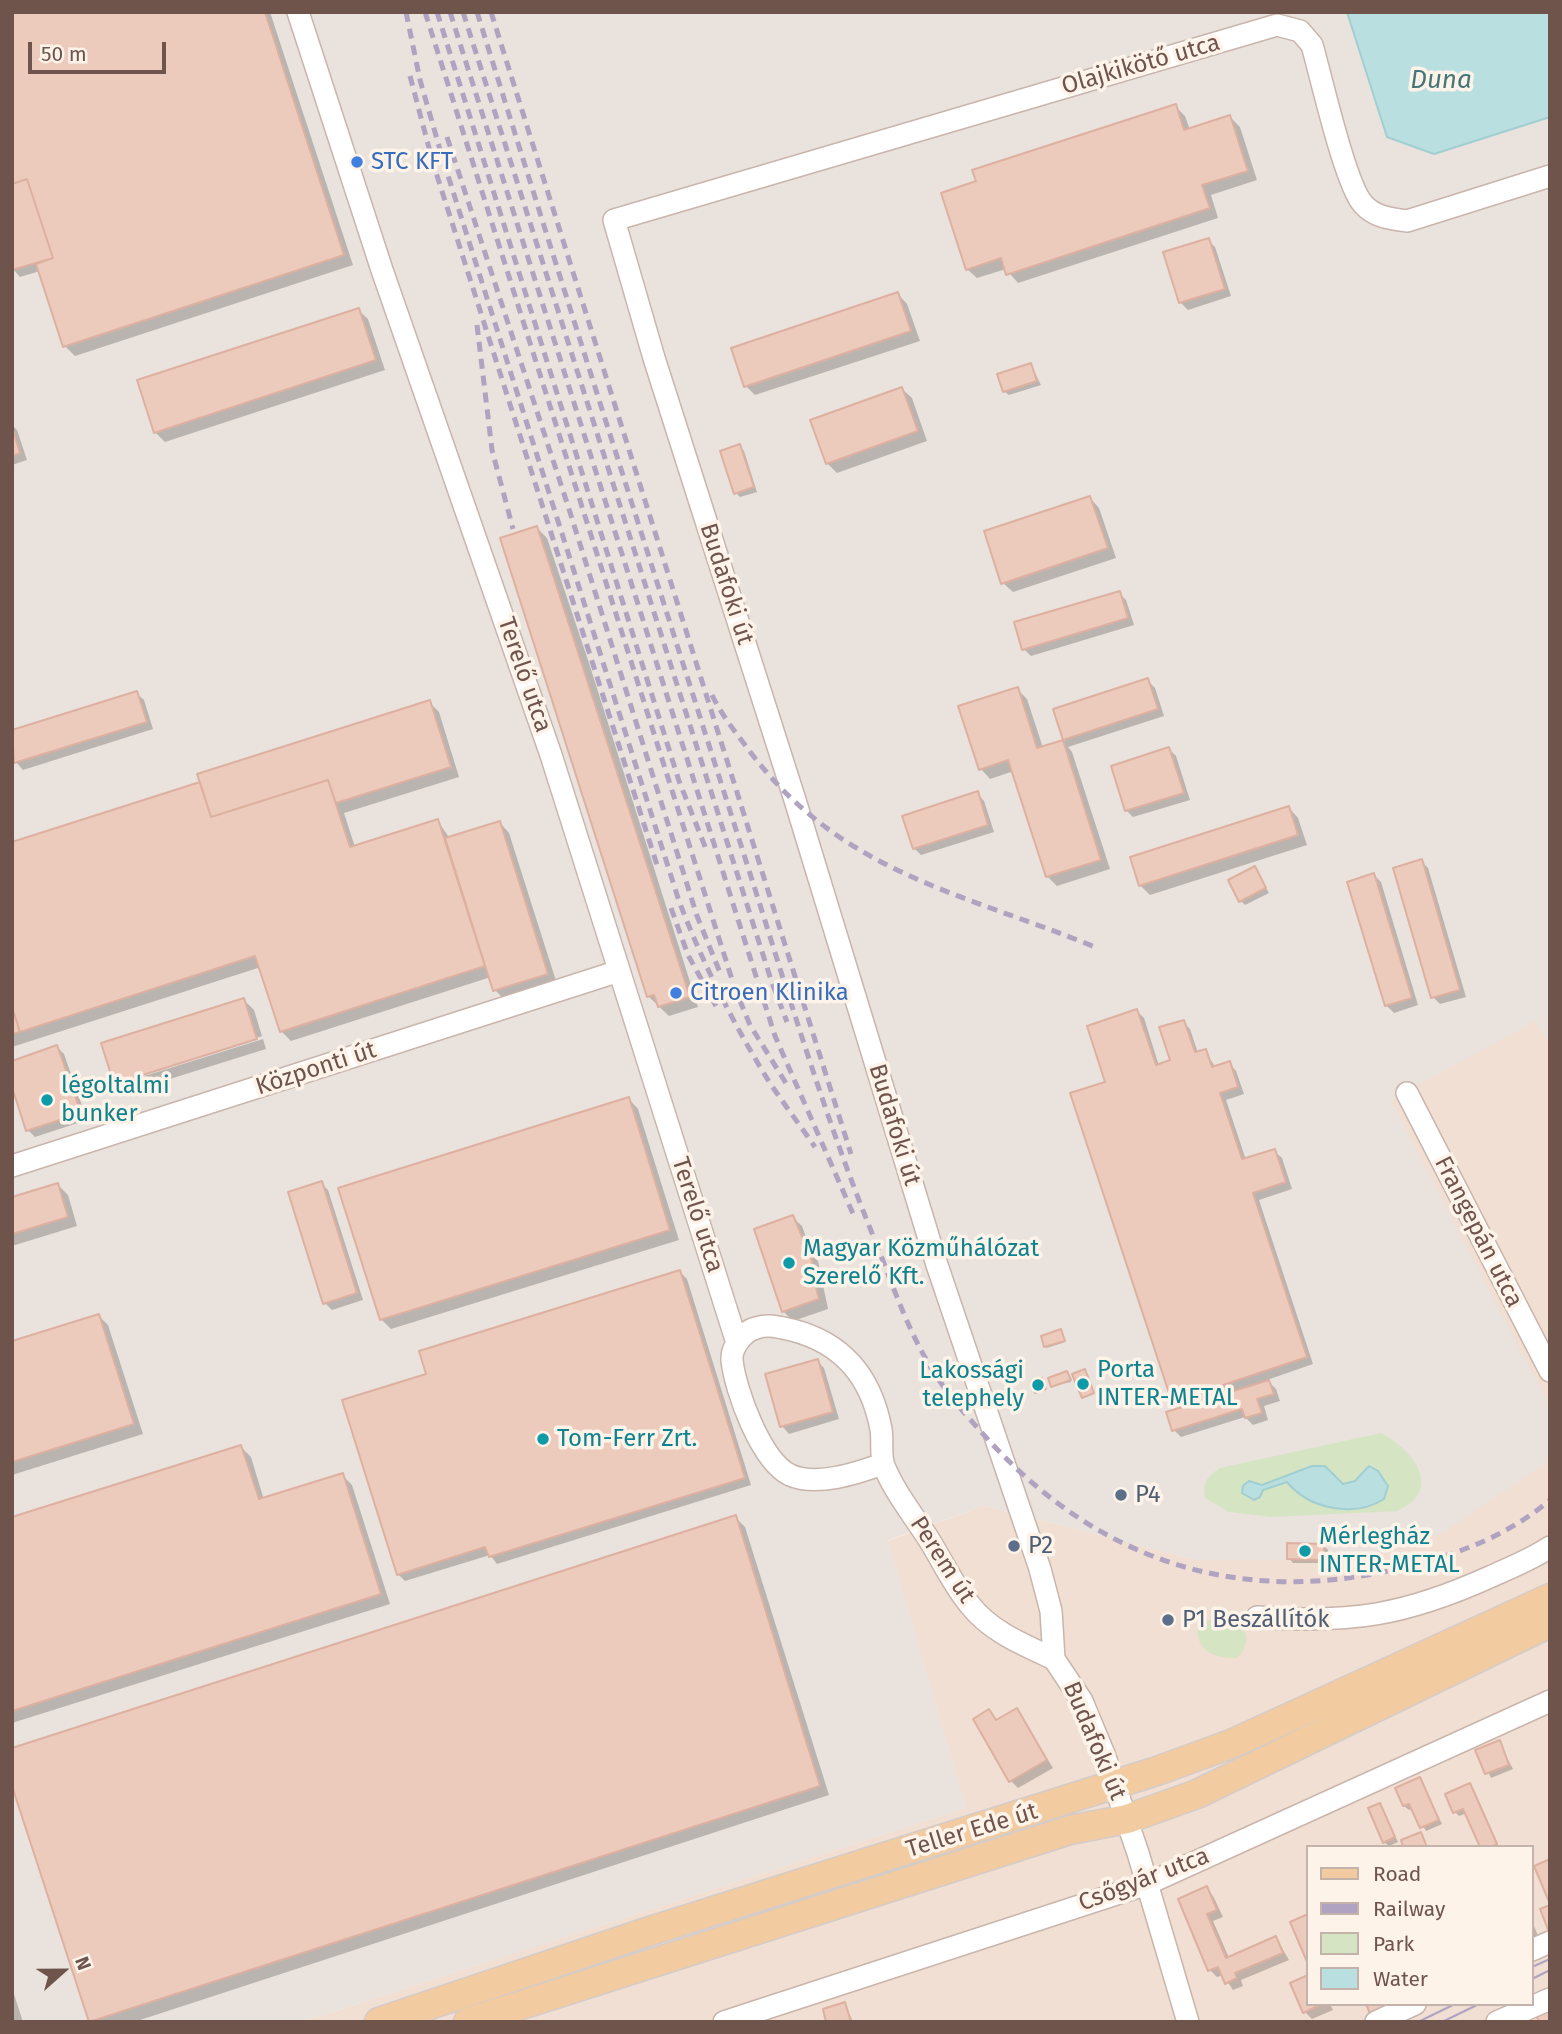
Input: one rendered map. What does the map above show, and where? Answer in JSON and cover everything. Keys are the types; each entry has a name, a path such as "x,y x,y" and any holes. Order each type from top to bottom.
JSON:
{"main road":[{"name":"Teller Ede út","path":"379,2022 650,1931 1114,1786 1231,1744 1550,1598"},
{"name":"Teller Ede út","path":"468,2022 1070,1830 1127,1819 1197,1794 1550,1623"}],"street":[{"name":"Terelő utca","path":"298,12 383,270 551,755 737,1343"},
{"name":"Olajkikötő utca","path":"614,220 1277,25 1300,31 1312,45 1352,183 1363,204 1383,218 1407,221 1550,176"},
{"name":"Budafoki út","path":"614,220 654,358 802,822 937,1265 1040,1569 1051,1611 1054,1659 1082,1701 1127,1819 1188,2022"},
{"name":"Központi út","path":"12,1166 619,971"},
{"name":"Frangepán utca","path":"1407,1093 1550,1371"},
{"name":"Perem út","path":"737,1343 754,1328 772,1325 815,1336 838,1348 858,1372 870,1395 881,1429 883,1464 970,1606 1003,1633 1054,1659"},
{"path":"737,1343 732,1358 745,1403 756,1437 772,1461 791,1475 806,1478 838,1477 883,1464"},
{"path":"1257,1617 1300,1620 1354,1618 1400,1611 1440,1599 1550,1547"},
{"name":"Csőgyár utca","path":"724,2022 1147,1884 1550,1701"},
{"path":"1534,1949 1550,1942"},
{"path":"1377,2022 1411,2006"},
{"path":"1497,2022 1534,2006"}],"shaded area":[{"path":"12,12 1347,12 1388,137 1434,154 1550,117 1550,1045 1536,1021 1390,1100 1550,1407 1550,1460 1442,1533 1386,1552 1332,1560 1196,1560 984,1506 888,1540 966,1808 301,2022 12,2022"},
{"path":"1536,1020 1550,1045 1550,1414 1390,1100"},
{"path":"1550,1456 1550,2022 301,2022 966,1808 888,1541 984,1506 1196,1560"}],"green space":[{"path":"1381,1433 1404,1449 1419,1470 1419,1492 1411,1502 1397,1511 1272,1517 1229,1512 1205,1498 1207,1480 1220,1468"},
{"path":"1213,1619 1233,1619 1241,1623 1246,1642 1237,1658 1213,1654 1199,1641 1197,1624"}],"water":[{"name":"Duna","path":"1347,12 1550,12 1550,117 1434,154 1387,137"},
{"path":"1312,1466 1325,1466 1343,1484 1355,1481 1369,1466 1378,1471 1388,1486 1384,1499 1359,1508 1332,1508 1307,1499 1287,1482 1263,1490 1260,1497 1254,1500 1242,1493 1243,1486 1249,1481 1262,1485"}],"building":[{"path":"12,12 265,12 344,255 63,347 36,264 53,258 27,179 12,184"},
{"path":"1176,104 1184,130 1230,115 1248,171 1202,185 1210,208 1006,275 1001,258 966,270 941,193 976,181 972,170"},
{"path":"27,179 53,258 12,270 12,184"},
{"path":"1209,238 1225,289 1179,303 1163,252"},
{"path":"898,292 911,331 744,387 731,348"},
{"path":"359,308 376,360 154,433 137,380"},
{"path":"1031,363 1037,381 1003,392 997,374"},
{"path":"902,387 918,431 826,464 810,420"},
{"path":"12,427 20,453 12,456"},
{"path":"740,444 754,487 734,494 720,451"},
{"path":"1090,496 1108,548 1001,584 984,531"},
{"path":"537,526 690,997 658,1007 654,995 647,997 500,538"},
{"path":"1120,591 1128,618 1022,650 1014,622"},
{"path":"1148,678 1158,709 1063,740 1053,709"},
{"path":"1018,687 1037,748 1063,740 1101,860 1046,877 1008,760 979,770 958,706"},
{"path":"137,691 147,722 14,763 12,730"},
{"path":"430,700 451,767 336,803 328,780 211,817 197,774"},
{"path":"1169,747 1184,793 1125,811 1111,766"},
{"path":"328,780 350,847 438,819 485,966 280,1032 255,956 20,1032 12,1007 12,842 200,782 211,817"},
{"path":"978,791 988,825 913,849 902,816"},
{"path":"1289,806 1298,835 1139,886 1130,857"},
{"path":"500,821 548,974 493,991 445,838"},
{"path":"1422,859 1460,990 1431,998 1393,868"},
{"path":"1255,866 1266,888 1239,902 1228,880"},
{"path":"1374,873 1412,998 1385,1006 1347,882"},
{"path":"244,998 257,1039 114,1084 101,1043"},
{"path":"12,1007 20,1032 12,1034"},
{"path":"1137,1009 1156,1065 1170,1060 1159,1027 1184,1020 1195,1052 1206,1049 1212,1067 1230,1061 1238,1087 1220,1093 1242,1159 1275,1149 1286,1182 1253,1193 1307,1357 1172,1402 1070,1093 1105,1082 1087,1026"},
{"name":"légoltalmi bunker","path":"57,1045 81,1113 26,1131 12,1087 12,1061"},
{"path":"629,1097 670,1230 380,1320 338,1188"},
{"path":"322,1181 357,1293 323,1304 288,1192"},
{"path":"58,1183 68,1217 12,1234 12,1197"},
{"name":"Magyar Közműhálózat Szerelő Kft.","path":"793,1215 813,1263 810,1264 819,1299 782,1312 754,1229"},
{"name":"Tom-Ferr Zrt.","path":"680,1270 745,1478 489,1557 485,1547 397,1575 342,1400 426,1374 419,1351"},
{"path":"99,1314 134,1424 12,1462 12,1341"},
{"path":"1061,1329 1065,1341 1044,1347 1041,1336"},
{"path":"818,1359 833,1412 780,1427 765,1374"},
{"name":"Porta INTER-METAL","path":"1085,1369 1094,1393 1082,1398 1072,1374"},
{"path":"1067,1371 1071,1380 1051,1387 1048,1378"},
{"name":"Lakossági telephely","path":"1042,1378 1046,1389 1035,1393 1031,1382"},
{"path":"1269,1380 1274,1394 1257,1399 1262,1413 1245,1418 1242,1409 1172,1431 1166,1412"},
{"path":"241,1445 259,1499 343,1473 381,1594 12,1711 12,1517"},
{"path":"736,1515 820,1786 89,2022 12,1786 12,1748"},
{"name":"Mérlegház INTER-METAL","path":"1287,1543 1324,1544 1324,1560 1287,1559"},
{"path":"1017,1708 1047,1760 1009,1782 973,1719 989,1709 996,1720"},
{"path":"1500,1740 1509,1765 1485,1774 1475,1750"},
{"path":"1420,1777 1439,1820 1420,1828 1409,1804 1403,1806 1395,1788"},
{"path":"1470,1783 1497,1844 1479,1845 1463,1809 1453,1813 1445,1794"},
{"path":"1380,1803 1395,1837 1383,1843 1368,1808"},
{"path":"1421,1832 1426,1845 1402,1845 1401,1840"},
{"path":"1550,1859 1550,1904 1534,1866"},
{"path":"1207,1886 1217,1910 1207,1914 1226,1958 1276,1936 1283,1953 1235,1973 1237,1978 1225,1984 1218,1967 1208,1971 1178,1899"},
{"path":"1550,1905 1550,1932 1549,1932 1540,1909"},
{"path":"1306,1915 1306,1959 1290,1922"},
{"path":"1306,1976 1306,2006 1318,2006 1303,2013 1290,1983"},
{"path":"845,2002 851,2022 826,2022 823,2009"},
{"path":"1550,2003 1550,2022 1539,2022 1534,2010"},
{"path":"1367,2006 1395,2006 1371,2016"}],"tram line":[{"path":"1534,1966 1550,1959"},
{"path":"1534,1978 1550,1970"},
{"path":"1418,2022 1451,2006"},
{"path":"1442,2022 1475,2006"}],"railway":[{"path":"406,12 420,80 443,160 679,901 708,970 743,1037 768,1080 815,1147"},
{"path":"425,12 735,989 750,1025 789,1088"},
{"path":"437,12 679,781 706,849"},
{"path":"450,12 775,1036 854,1216"},
{"path":"463,12 771,980 787,1022"},
{"path":"477,12 826,1110 902,1308 924,1356 947,1391 994,1446 1037,1487 1083,1521 1131,1547 1182,1566 1235,1578 1289,1582 1346,1578 1405,1567 1482,1542 1517,1524 1550,1500"},
{"path":"491,12 851,1154"},
{"path":"410,76 433,163 658,868"},
{"path":"447,137 568,506 697,916 721,975"},
{"path":"477,325 492,450 513,529"},
{"path":"712,695 751,753 787,794 825,827 865,853 908,875 1095,947"},
{"path":"671,908 688,955 716,1006"}],"place":[{"name":"STC KFT","path":"357,162"},
{"name":"Citroen Klinika","path":"676,993"},
{"name":"légoltalmi bunker","path":"47,1100"},
{"name":"Magyar Közműhálózat Szerelő Kft.","path":"789,1263"},
{"name":"Porta INTER-METAL","path":"1083,1384"},
{"name":"Lakossági telephely","path":"1038,1385"},
{"name":"Tom-Ferr Zrt.","path":"543,1439"},
{"name":"P4","path":"1121,1495"},
{"name":"P2","path":"1014,1546"},
{"name":"Mérlegház INTER-METAL","path":"1305,1551"},
{"name":"P1 Beszállítók","path":"1168,1620"}]}
